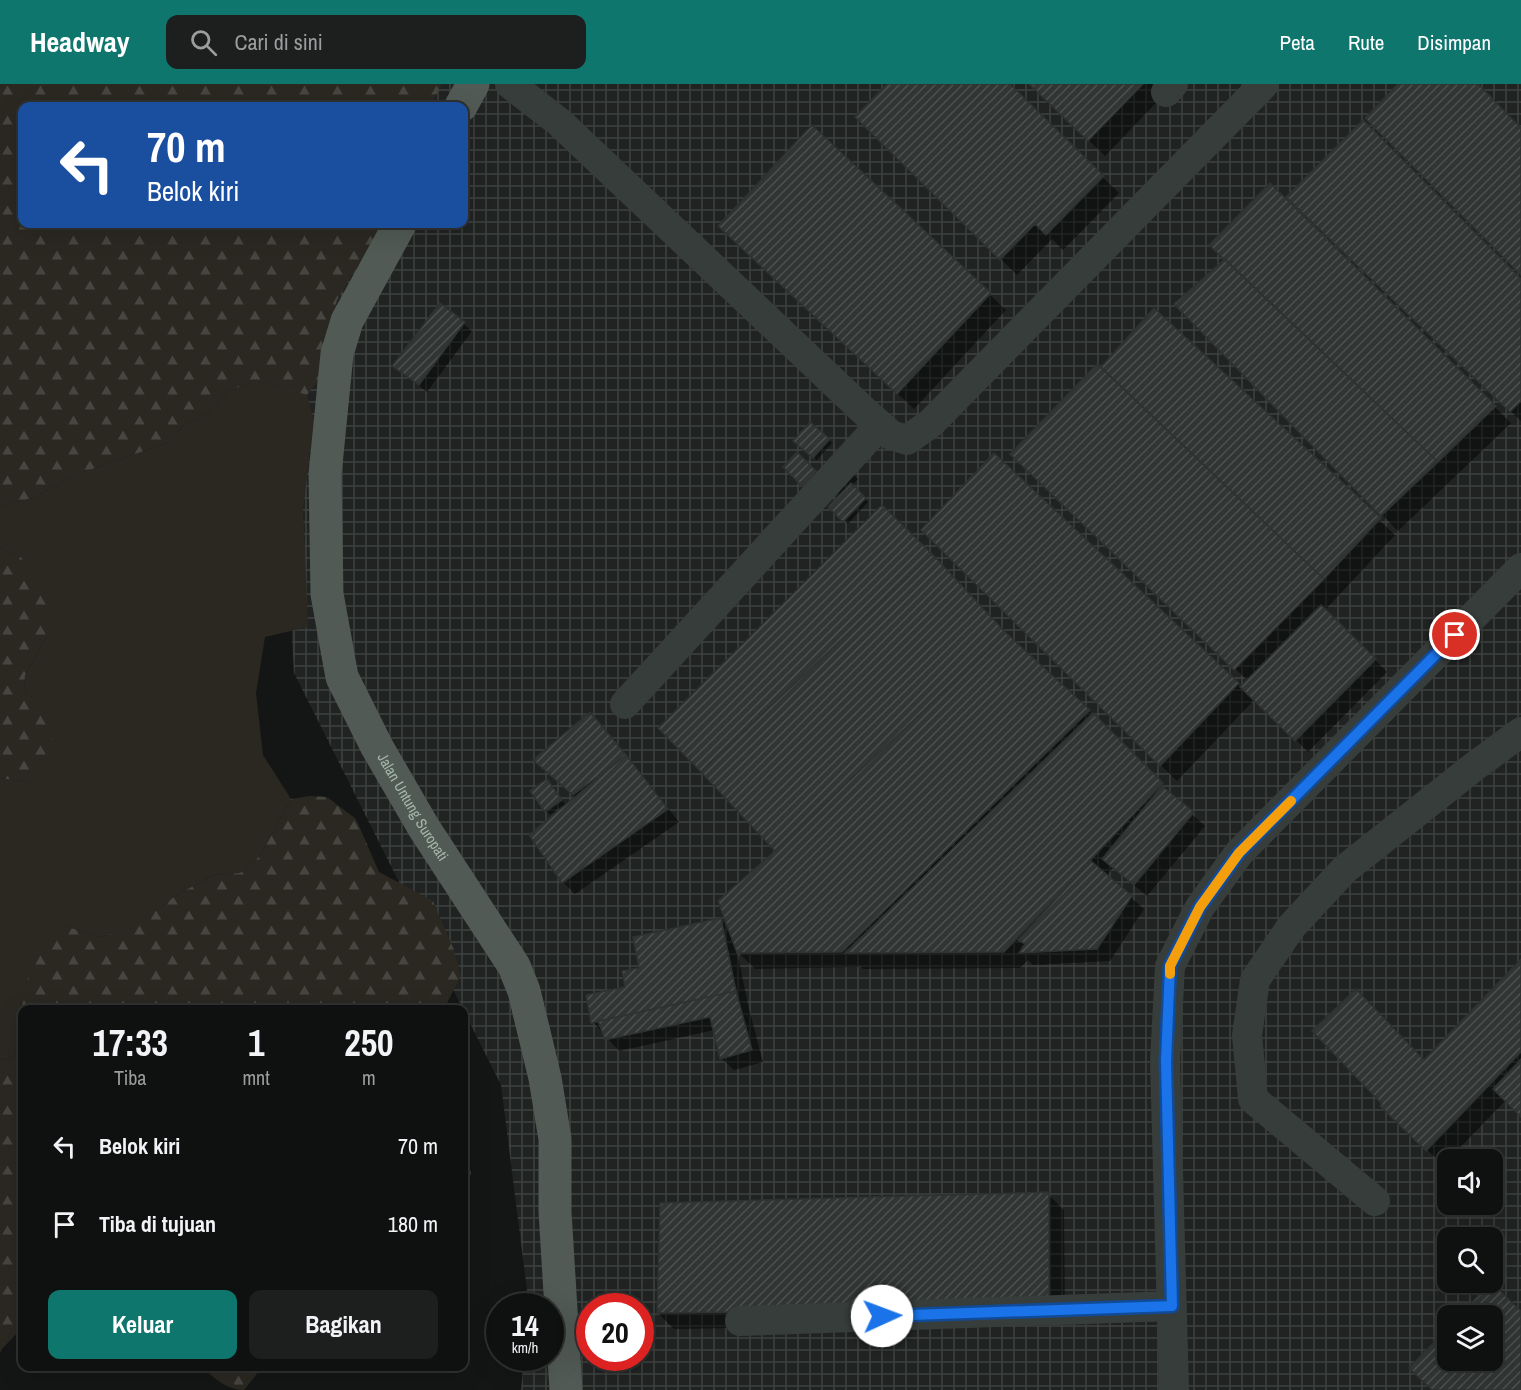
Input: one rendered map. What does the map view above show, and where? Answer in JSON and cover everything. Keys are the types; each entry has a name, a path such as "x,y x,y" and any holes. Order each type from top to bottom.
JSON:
{"main road":[{"path":"463,102 473,84"},
{"name":"Jalan Untung Suropati","path":"398,228 347,321 337,354 325,474 327,594 342,677 377,747 418,818 514,966 524,991 545,1078 555,1139 555,1212 566,1390"}],"lane":[{"path":"510,84 559,122 891,435 907,440 931,423 1264,84"},
{"path":"626,704 880,425"},
{"path":"1174,1390 1166,1061 1170,966 1200,907 1239,853 1521,568"},
{"path":"1376,1201 1253,1099 1247,1035 1254,980 1291,927 1345,869 1521,732"},
{"path":"740,1321 1172,1306"}],"shaded area":[{"path":"415,84 1521,84 1521,1390 521,1390 523,1371 564,1371 564,1293 527,1293 501,1085 468,1019 468,1005 461,1005 294,673 277,369 348,228 468,228 468,102 408,102"}],"green space":[{"path":"0,84 442,84 432,102 18,102 18,228 381,228 337,300 318,380 307,395 255,380 228,392 207,414 183,426 167,443 75,475 34,498 0,505"},
{"path":"255,380 307,395 314,420 303,508 308,627 265,637 256,693 263,755 291,799 260,856 240,873 214,875 178,894 135,927 101,937 64,926 21,1001 22,1005 18,1005 18,1051 13,1057 0,1060 0,778 32,783 54,720 24,690 25,675 47,636 21,557 0,547 0,505 34,498 75,475 167,443 183,426 207,414 228,392"},
{"path":"0,547 21,557 55,609 47,636 25,675 24,690 55,720 50,760 32,783 0,778"},
{"path":"310,796 327,797 356,819 379,872 433,901 454,950 461,975 446,1005 22,1005 21,1001 36,953 51,930 64,926 101,937 134,927 178,894 214,875 240,873 260,856 291,799"},
{"path":"18,1051 18,1332 0,1353 0,1060 13,1057"},
{"path":"468,1161 471,1174 468,1179"},
{"path":"207,1371 259,1371 244,1390 232,1388"}],"building":[{"path":"887,84 1010,84 1104,176 1046,235 1035,224 1000,260 855,117"},
{"path":"1029,84 1143,84 1088,141"},
{"path":"1398,84 1478,84 1521,128 1521,275 1365,118"},
{"path":"1363,120 1521,279 1521,401 1510,412 1286,197"},
{"path":"812,125 991,293 897,394 718,226"},
{"path":"1270,183 1496,406 1438,462 1209,245"},
{"path":"1225,259 1438,462 1381,516 1174,304"},
{"path":"440,303 465,322 419,385 392,366"},
{"path":"1154,308 1381,518 1324,579 1101,367"},
{"path":"1097,364 1324,579 1234,670 1010,454"},
{"path":"810,422 830,439 813,458 793,441"},
{"path":"797,452 817,472 803,487 783,467"},
{"path":"994,453 1239,683 1160,766 921,530"},
{"path":"851,483 866,498 843,522 828,507"},
{"path":"882,505 932,554 701,772 658,728"},
{"path":"932,554 1006,633 775,851 701,772"},
{"path":"1321,605 1376,659 1295,741 1240,687"},
{"path":"1006,633 1090,710 842,952 737,953 718,901 775,851"},
{"path":"590,712 626,755 573,795 533,760"},
{"path":"1093,713 1163,783 1004,952 845,953"},
{"path":"626,755 668,809 562,883 529,835"},
{"path":"547,779 562,800 545,812 530,791"},
{"path":"1162,786 1194,812 1134,885 1102,859"},
{"path":"1091,861 1132,896 1097,949 1019,953 1025,944 1018,940"},
{"path":"721,918 736,991 591,1023 586,995 625,987 622,971 639,968 633,937"},
{"path":"1521,959 1521,1052 1426,1151 1380,1106 1382,1104 1312,1031 1356,989 1424,1060"},
{"path":"736,991 752,1050 720,1059 710,1017 605,1040 598,1021"},
{"path":"1521,1059 1521,1117 1493,1089"},
{"path":"1049,1192 1049,1308 657,1313 660,1203"},
{"path":"1481,1293 1502,1293 1521,1311 1521,1390 1432,1390 1409,1368 1437,1339 1437,1371 1503,1371 1503,1305 1469,1305"}],"slow traffic":[{"path":"1170,974 1170,966 1200,907 1239,853 1291,801"}],"route":[{"path":"882,1316 1172,1306 1166,1061 1170,966 1200,907 1239,853 1455,635"}]}
